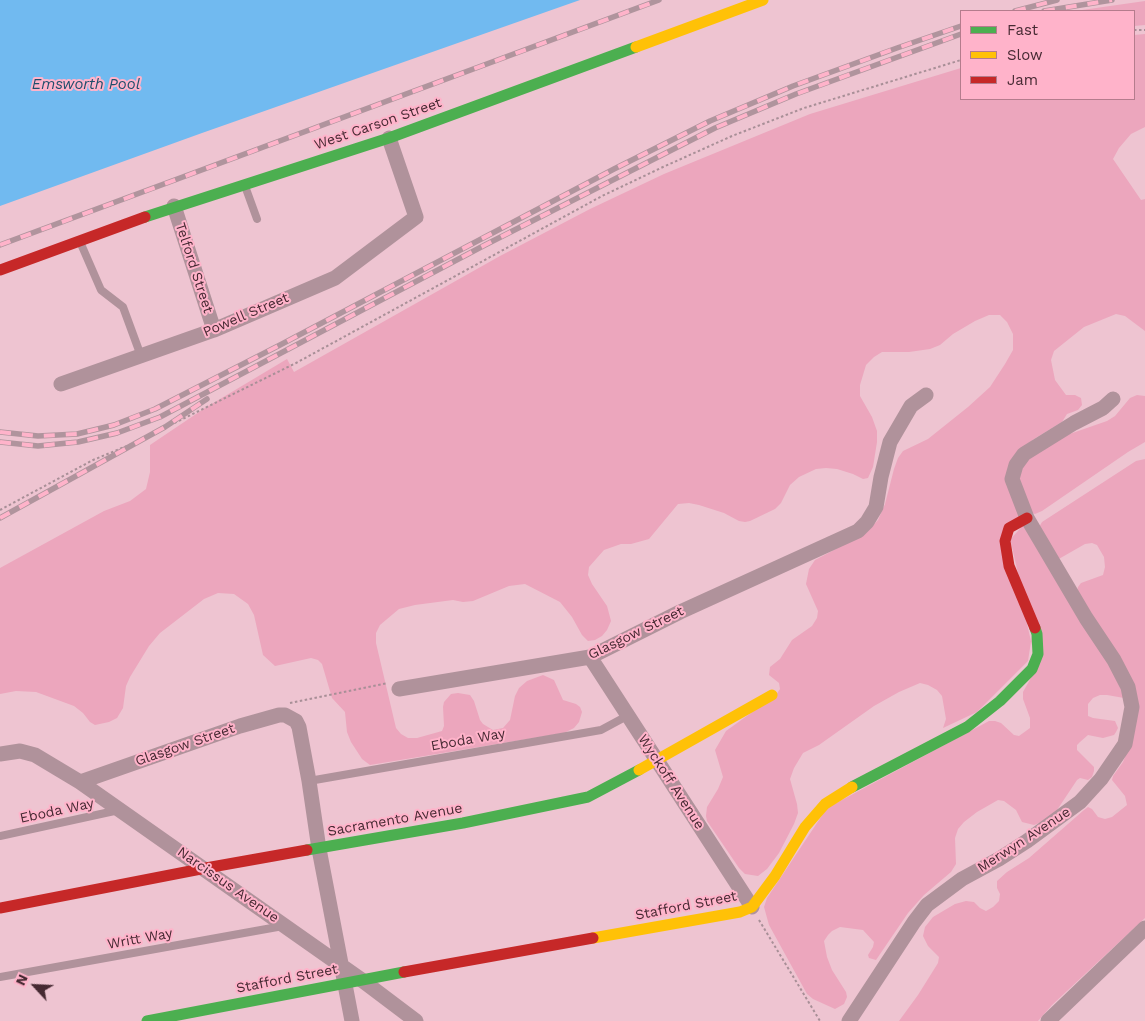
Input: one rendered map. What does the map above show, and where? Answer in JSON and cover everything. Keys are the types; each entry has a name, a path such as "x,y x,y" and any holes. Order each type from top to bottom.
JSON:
{"street":[{"name":"West Carson Street","path":"0,270 174,206 389,138 763,0"},
{"name":"Powell Street","path":"61,384 214,330 335,278 416,217 389,138"},
{"name":"Telford Street","path":"174,206 214,330"},
{"name":"Glasgow Street","path":"399,689 590,657 680,612 858,531 867,522 876,507 890,442 902,418 911,406 926,394"},
{"name":"Merwyn Avenue","path":"849,1021 927,904 962,879 1027,841 1080,802 1101,779 1125,744 1132,707 1131,694 1114,660 1086,618 1027,518 1012,479 1016,465 1024,454 1074,422 1104,408 1113,399"},
{"name":"Stafford Street","path":"148,1021 344,983 740,912 752,907 775,876 805,827 825,804 843,791 967,727 1000,702 1032,669 1038,654 1037,634 1010,566 1005,542 1009,528 1027,518"},
{"name":"Wyckoff Avenue","path":"590,657 752,907"},
{"name":"Sacramento Avenue","path":"0,908 206,868 463,823 588,797 658,760 772,695"},
{"name":"Glasgow Street","path":"80,782 240,726 279,715 291,717 299,727 309,780"},
{"name":"Narcissus Avenue","path":"0,754 20,752 35,755 80,782 206,868 416,1021"},
{"path":"309,780 319,848 352,1021"},
{"path":"1048,1021 1145,928"}],"lane":[{"path":"244,183 257,219"},
{"path":"79,241 101,290 123,307 141,356"},
{"name":"Eboda Way","path":"309,780 601,730 628,716"},
{"name":"Eboda Way","path":"0,836 119,810"},
{"name":"Writt Way","path":"0,977 285,925"}],"path":[{"path":"0,510 92,460 134,443 296,363 602,196 663,167 732,136 804,108 960,60"},
{"path":"752,907 820,1021"}],"shaded area":[{"path":"1145,1 1145,25 1135,26 1135,10 1082,10"},
{"path":"1145,34 1145,127 1131,134 1119,148 1113,159 1141,200 1145,199 1145,331 1125,316 1116,314 1084,327 1054,351 1051,360 1055,380 1066,395 1075,395 1081,398 1082,405 1078,410 1067,414 1062,422 1018,451 1011,462 1023,517 1007,525 1032,635 1028,661 977,712 943,728 946,719 942,696 937,690 920,683 874,706 819,745 803,753 790,779 798,813 794,824 779,853 767,869 758,876 745,874 739,868 707,821 707,807 723,777 715,750 726,731 776,695 780,689 779,683 769,675 770,667 780,659 792,640 812,626 817,618 818,611 806,584 809,569 815,560 866,533 878,520 885,504 894,469 903,451 928,439 990,387 1013,350 1013,334 1007,322 1000,315 989,315 975,321 953,334 940,345 930,349 909,352 882,352 866,365 860,385 860,396 872,417 877,431 873,467 868,478 863,479 837,469 816,469 799,477 790,485 781,503 775,509 745,522 699,505 689,503 678,504 649,539 631,544 621,544 604,550 589,567 588,575 607,606 611,621 602,636 595,640 588,641 582,635 572,617 560,602 525,584 509,586 473,601 453,600 399,609 380,625 376,633 376,643 396,728 401,734 408,738 417,738 442,731 444,726 444,702 451,694 458,693 470,695 483,724 493,730 503,728 510,720 515,696 519,688 527,681 543,675 554,680 563,700 576,704 582,712 579,722 574,728 564,733 370,765 362,759 351,742 347,732 345,712 332,698 322,664 318,660 311,658 275,666 263,655 254,615 248,604 234,594 218,593 204,599 160,633 149,646 130,677 126,686 123,708 117,718 109,722 95,725 74,706 36,692 16,691 0,694 0,568 104,511 130,501 146,489 150,472 150,445 205,408 287,359 294,372 500,256 590,209 664,174 810,114 960,68 960,100 1135,100 1135,35"},
{"path":"1137,395 1145,396 1145,442 1042,511 1035,514 1030,512 1019,488 1019,472 1022,463 1058,438 1107,421 1115,416 1130,398"},
{"path":"1145,459 1145,918 1052,1005 1038,1021 899,1021 938,963 939,957 928,946 923,936 925,927 933,917 955,904 966,901 974,902 986,911 993,907 999,901 1000,894 997,888 997,881 1029,858 1084,810 1088,807 1098,817 1105,819 1112,817 1127,805 1125,796 1112,780 1123,762 1132,739 1138,710 1076,594 1081,583 1103,575 1105,567 1104,557 1097,545 1092,543 1085,544 1057,560 1038,529 1042,522 1136,461"},
{"path":"1026,522 1112,662 1124,698 1100,695 1093,698 1088,704 1088,716 1115,721 1118,728 1114,735 1103,738 1088,735 1077,745 1077,750 1094,767 1092,777 1088,780 1080,778 1077,780 1055,813 1042,822 1034,825 1022,822 1016,810 1004,801 998,800 964,822 958,829 955,838 956,864 951,872 924,895 908,913 876,960 869,958 868,955 874,942 863,930 840,927 832,931 824,941 827,957 847,997 844,1004 835,1009 813,999 807,994 769,925 764,907 767,898 827,808 989,721 1001,723 1014,735 1019,736 1030,728 1030,718 1023,699 1023,692 1037,667 1008,542"}],"water":[{"name":"Emsworth Pool","path":"0,0 580,0 0,206"}],"railway":[{"path":"0,245 659,0"},
{"path":"1019,10 1057,0"},
{"path":"1050,10 1112,0"},
{"path":"0,432 38,436 77,434 114,425 155,409 614,169 710,121 793,86 960,26"},
{"path":"0,442 38,446 78,442 117,433 160,417 485,245 715,128 796,94 960,34"},
{"path":"0,518 165,427 207,399"}],"traffic: fast":[{"path":"145,217 389,138 636,47"},
{"path":"852,787 967,727 1000,701 1032,669 1038,654 1035,628"},
{"path":"307,850 463,823 588,797 639,770"},
{"path":"147,1021 404,972"}],"traffic: slow":[{"path":"636,47 763,0"},
{"path":"639,770 772,695"},
{"path":"593,938 740,912 752,907 775,876 805,827 825,804 852,787"}],"traffic: jam":[{"path":"0,270 145,217"},
{"path":"1027,518 1009,528 1005,541 1009,566 1035,628"},
{"path":"0,908 307,850"},
{"path":"404,972 593,938"}]}
